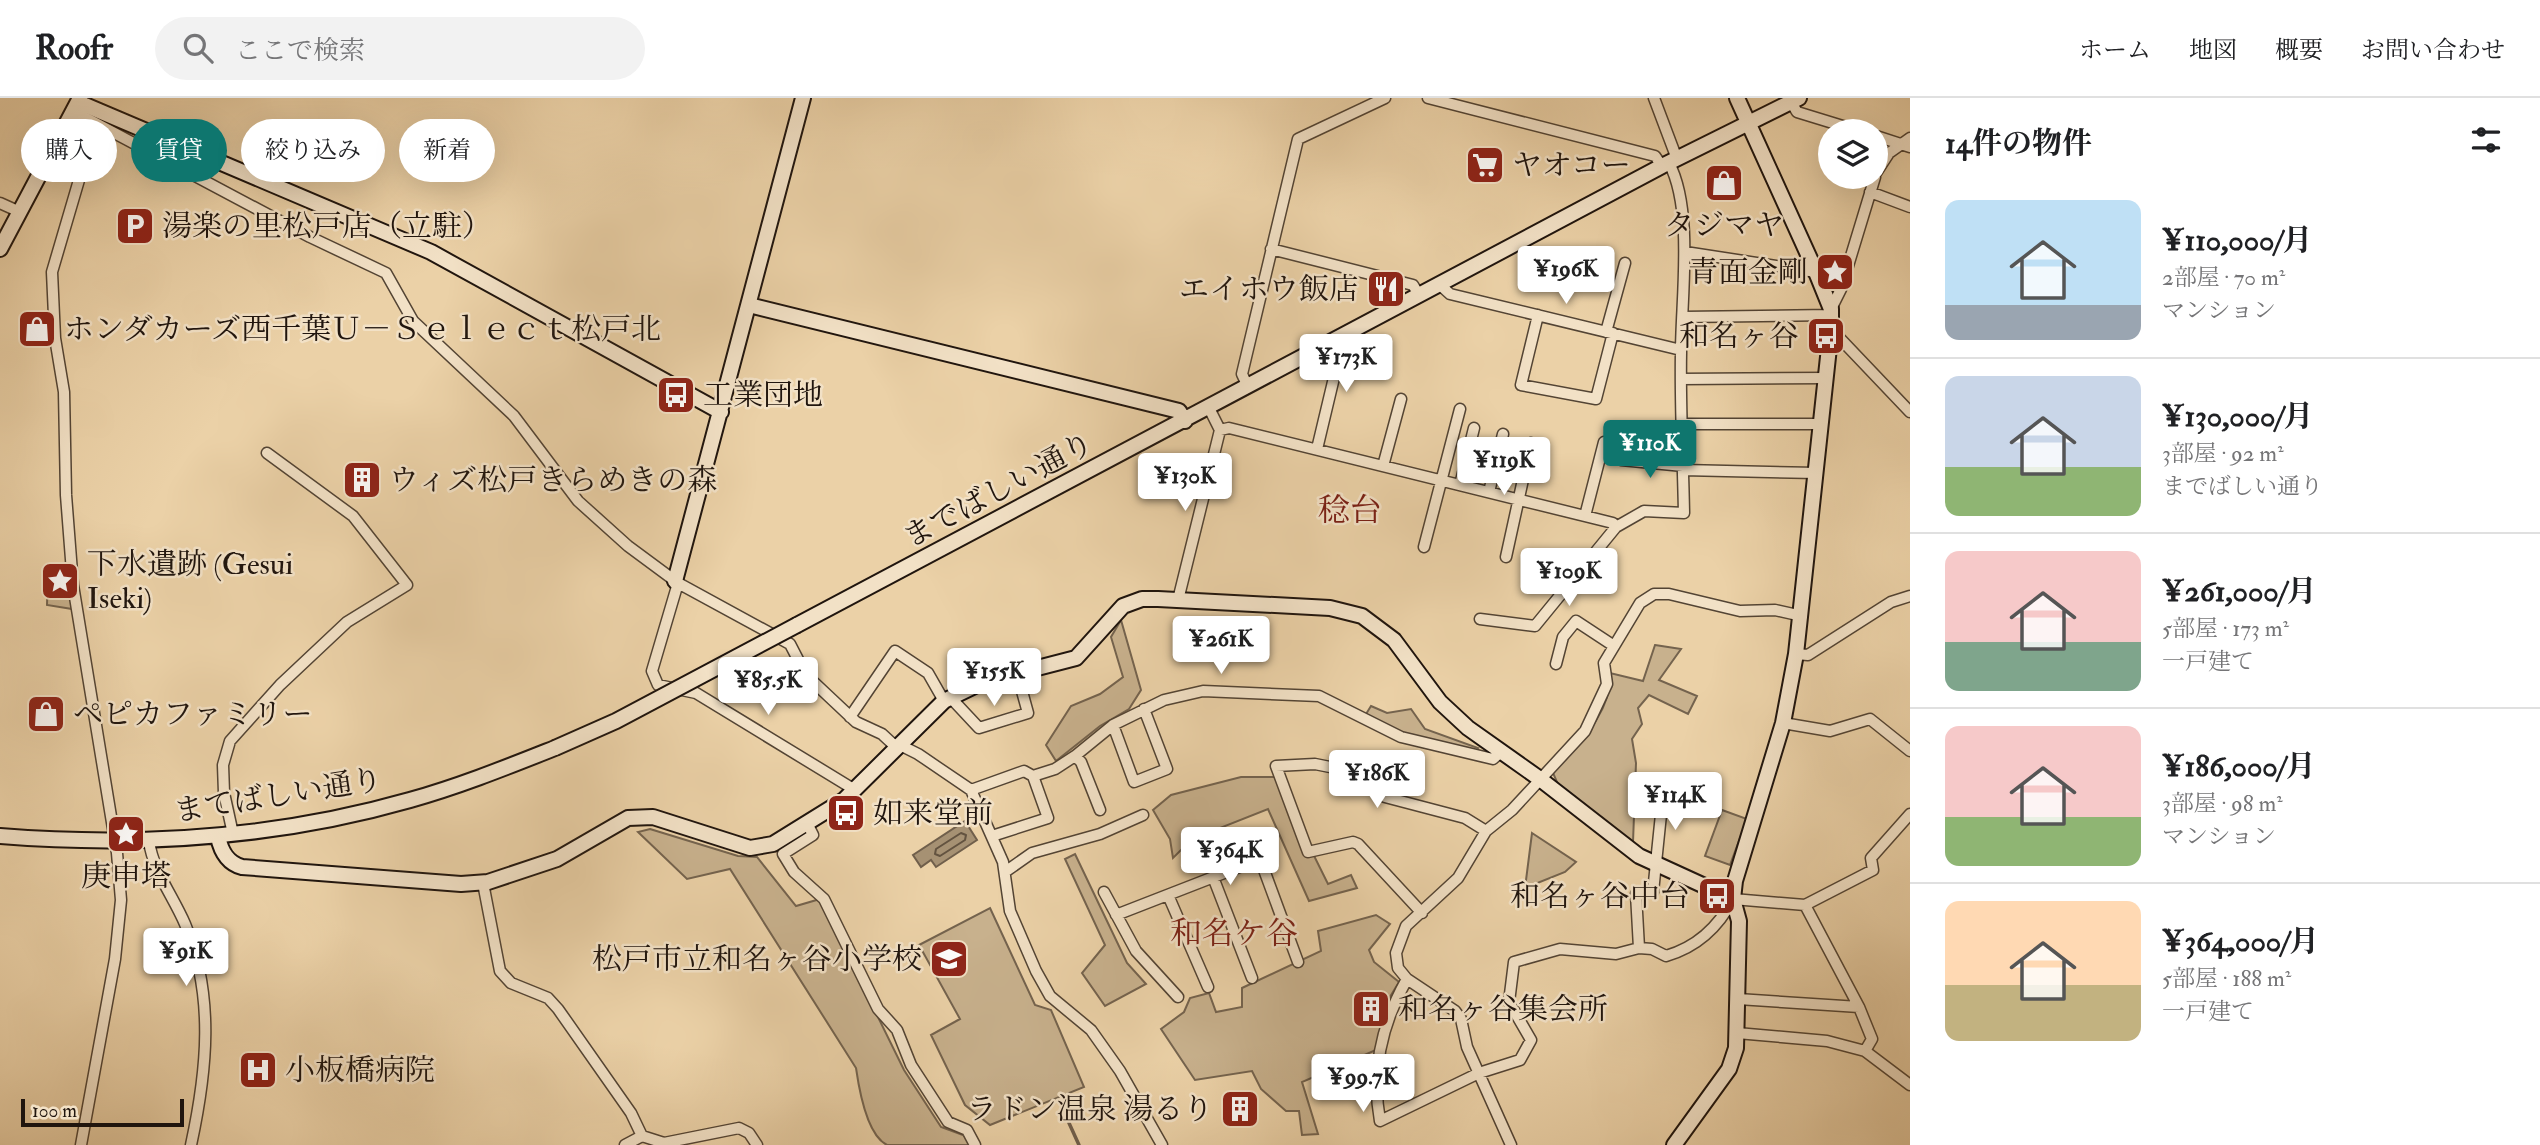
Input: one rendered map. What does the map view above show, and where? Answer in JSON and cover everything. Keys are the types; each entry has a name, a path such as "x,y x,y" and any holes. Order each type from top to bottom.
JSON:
{"street":[{"path":"803,98 652,671 658,685 696,693 855,790"},
{"path":"1248,387 1242,374 1298,139 1385,98"},
{"path":"1428,98 1655,156 1670,163"},
{"path":"1480,619 1535,626 1616,527 1644,511 1684,513 1681,350 1685,252 1677,179 1670,163 1654,98"},
{"path":"1737,98 1816,272 1831,318 1910,412"},
{"path":"1795,100 1797,112 1820,119"},
{"name":"までばしい通り","path":"555,748 616,721 1439,284 1795,100"},
{"path":"77,103 431,252 721,412"},
{"path":"0,248 77,103"},
{"path":"77,103 310,237 386,273 418,328 489,390 514,416 578,501 676,582 790,644 806,675 850,717 882,734 897,746 918,754 971,790 1005,872 1010,911 1047,992 1091,1030 1120,1071 1162,1145"},
{"path":"77,103 85,163 52,272 55,338 64,391 66,495 73,585 115,841 120,891 120,925 81,1145"},
{"path":"1888,158 1899,144 1910,138"},
{"path":"1888,140 1910,148"},
{"path":"1674,1145 1729,1069 1737,1033 1739,921 1733,899 1735,881 1783,723 1802,615 1831,318 1871,189"},
{"path":"1870,192 1910,207"},
{"path":"0,204 20,212"},
{"path":"1271,249 1413,285 1419,295"},
{"path":"1685,252 1816,272"},
{"path":"1538,315 1521,385 1596,399 1625,262"},
{"path":"1439,284 1450,294 1681,350"},
{"path":"749,305 1179,411 1185,421"},
{"path":"1684,317 1831,318"},
{"path":"1317,449 1337,365 1326,345"},
{"path":"1681,379 1827,378"},
{"path":"1383,466 1401,399"},
{"path":"1178,600 1220,430 1209,408"},
{"path":"1424,547 1460,409"},
{"path":"1682,424 1822,424"},
{"path":"1220,430 1229,428 1317,449 1613,523 1616,527"},
{"path":"1460,485 1474,428"},
{"path":"1489,492 1503,434"},
{"path":"1585,516 1604,442"},
{"path":"1506,557 1531,443"},
{"path":"233,834 223,783 223,765 230,741 280,685 335,632 407,585 354,516 267,453"},
{"path":"1621,460 1683,468 1817,473"},
{"path":"1511,1145 1467,1047 1461,1019 1455,1011 1406,979 1398,968 1396,953 1406,926 1458,878 1486,831 1512,810 1585,731 1607,684 1604,663 1640,603 1654,594 1669,594 1740,611 1775,610 1802,615"},
{"path":"1796,653 1808,655 1891,603 1910,596"},
{"path":"218,837 220,848 228,859 243,867 354,877 483,883 557,859 628,818 653,817 750,848 773,844 808,825 855,790 947,699 983,682 1076,658 1086,651 1116,614 1132,602 1142,599 1330,608 1362,616 1394,640 1454,717 1639,856 1733,899 1805,905 1873,870 1871,858 1910,814"},
{"path":"1556,664 1563,637 1576,621 1614,646"},
{"path":"850,717 895,651 928,673 947,699 979,728 1028,713 1017,673"},
{"path":"1033,776 1055,769 1076,756 1113,725 1144,709 1164,700 1203,691 1304,693 1319,696 1401,737 1493,759 1502,751"},
{"path":"1113,725 1134,782 1167,769 1144,709"},
{"path":"1783,723 1830,731 1870,719 1910,751"},
{"name":"まてばしい通り","path":"0,836 149,841 218,837 316,822 409,800 555,748"},
{"path":"1076,756 1081,762 1100,810"},
{"path":"1422,913 1358,844 1353,842 1308,852 1276,766 1315,764 1340,769 1385,797 1465,818 1486,831"},
{"path":"971,790 1024,771 1033,776 1048,818 992,836"},
{"path":"1639,948 1636,894 1653,892 1658,867 1663,795"},
{"path":"1005,872 1032,853 1100,834 1143,815"},
{"path":"808,825 813,835 783,854 794,872 824,899 878,1009 897,1030 911,1065 948,1122 967,1129 975,1145"},
{"path":"149,841 153,860 188,933 199,969 205,1008 205,1066 191,1145"},
{"path":"1116,915 1260,859 1298,961"},
{"path":"1213,877 1252,978"},
{"path":"483,883 500,971 511,984 548,998 558,1009 631,1112 642,1136"},
{"path":"1104,892 1136,950 1178,997"},
{"path":"1168,895 1208,987"},
{"path":"1406,979 1394,1002 1381,1045 1376,1095 1380,1121 1479,1073 1517,1063 1531,1040 1509,1002 1514,962 1560,949 1616,954 1639,948 1652,949 1666,956 1687,950 1723,917 1733,899"},
{"path":"1805,905 1859,1007 1872,1039 1866,1051"},
{"path":"1738,999 1859,1007"},
{"path":"1737,1033 1827,1041 1866,1051 1910,1085"},
{"path":"625,1145 642,1136 664,1143 739,1128 749,1133 757,1145"}],"shaded area":[{"path":"48,570 67,572 72,609 47,605"},
{"path":"1121,620 1141,690 1129,709 1100,726 1056,761 1046,745 1071,706 1100,694 1123,677 1111,637"},
{"path":"1655,645 1681,649 1659,680 1697,696 1688,714 1649,695 1638,708 1642,724 1632,739 1636,763 1633,842 1560,789 1553,773 1600,714 1606,701 1610,673 1643,681"},
{"path":"1371,706 1387,713 1411,709 1425,729 1478,748 1474,751 1402,733 1366,714"},
{"path":"1241,777 1275,777 1328,884 1351,875 1357,888 1309,901 1268,809 1192,839 1173,858 1170,839 1153,810 1171,795"},
{"path":"1722,810 1747,819 1730,865 1705,856"},
{"path":"650,829 738,856 757,857 796,906 820,899 904,1070 941,1127 971,1138 973,1145 887,1145 880,1140 865,1111 856,1068 730,869 687,879 638,832"},
{"path":"1532,833 1576,862 1565,872 1525,888"},
{"path":"1075,854 1127,963 1146,984 1105,1006 1082,973 1105,945 1065,859"},
{"path":"990,908 1035,1005 1051,1010 1084,1087 990,1125 965,1105 931,1035 960,1019 919,945"},
{"path":"1376,915 1390,924 1369,950 1374,962 1399,982 1390,997 1376,1050 1302,1082 1318,1134 1302,1135 1299,1111 1286,1111 1261,1089 1252,1071 1195,1080 1161,1029 1184,1012 1190,998 1209,993 1216,1012 1242,1007 1242,988 1321,951 1318,931"}],"water":[{"path":"965,821 977,840 936,867 931,860 921,867 913,855"}],"waterway":[{"path":"1069,1123 1079,1145"}],"place":[{"name":"ヤオコー","path":"1485,165"},
{"name":"タジマヤ","path":"1724,183"},
{"name":"湯楽の里松戸店（立駐）","path":"135,226"},
{"name":"青面金剛","path":"1835,272"},
{"name":"エイホウ飯店","path":"1386,289"},
{"name":"ホンダカーズ西千葉Ｕ－Ｓｅｌｅｃｔ松戸北","path":"37,329"},
{"name":"和名ヶ谷","path":"1826,336"},
{"name":"工業団地","path":"676,395"},
{"name":"ウィズ松戸きらめきの森","path":"362,480"},
{"name":"下水遺跡 (Gesui Iseki)","path":"60,581"},
{"name":"ペピカファミリー","path":"46,714"},
{"name":"如来堂前","path":"846,813"},
{"name":"庚申塔","path":"126,834"},
{"name":"和名ヶ谷中台","path":"1717,896"},
{"name":"松戸市立和名ヶ谷小学校","path":"949,959"},
{"name":"和名ヶ谷集会所","path":"1371,1009"},
{"name":"小板橋病院","path":"258,1070"},
{"name":"ラドン温泉 湯るり","path":"1240,1109"}],"district":[{"name":"稔台","path":"1350,510"},
{"name":"和名ケ谷","path":"1234,933"}]}
